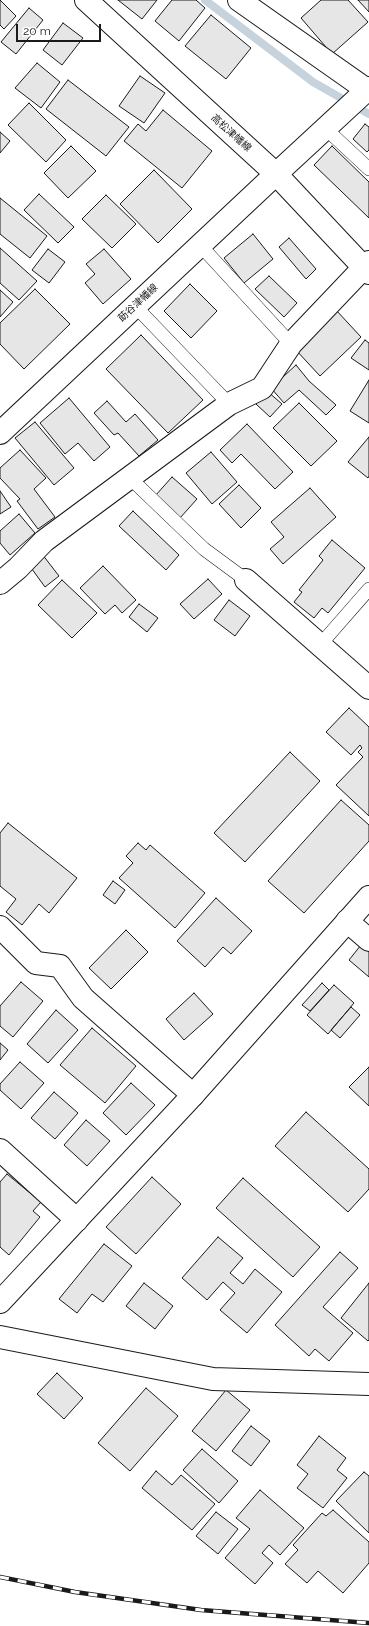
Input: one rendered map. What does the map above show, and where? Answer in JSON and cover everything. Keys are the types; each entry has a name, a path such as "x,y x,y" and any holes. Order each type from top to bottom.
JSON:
{"street":[{"name":"高松津幡線","path":"86,0 276,174 367,267"},
{"path":"239,0 365,92"},
{"name":"莇谷津幡線","path":"0,433 365,92"},
{"path":"0,583 18,568 44,541 229,404 262,388 291,344 367,267"},
{"path":"246,580 369,688"},
{"path":"0,1302 193,1095 369,897"},
{"path":"347,921 369,940"},
{"path":"0,927 36,963 60,966 83,998 193,1095"},
{"path":"0,1150 76,1220"},
{"path":"0,1337 213,1379 369,1384"}],"lane":[{"path":"325,128 369,169"},
{"path":"200,245 291,344"},
{"path":"135,306 229,404"},
{"path":"130,478 204,549 246,580"},
{"path":"320,645 369,589"}],"building":[{"path":"0,0 16,16 4,29 0,25"},
{"path":"118,0 157,0 142,19"},
{"path":"172,0 196,0 205,8 179,41 155,21"},
{"path":"321,0 348,0 368,22 332,54 301,18"},
{"path":"358,0 369,0 369,12"},
{"path":"29,8 43,20 16,54 1,42"},
{"path":"211,15 251,48 226,79 185,46"},
{"path":"63,23 83,38 62,65 43,50"},
{"path":"37,63 60,82 41,108 15,88"},
{"path":"140,76 165,93 144,123 119,106"},
{"path":"68,80 129,127 106,156 46,109"},
{"path":"29,103 66,140 46,162 8,125"},
{"path":"163,110 212,151 182,188 124,141 138,124 146,131"},
{"path":"365,124 369,127 369,150 367,152 353,139"},
{"path":"0,132 10,141 0,153"},
{"path":"71,146 96,171 68,198 44,173"},
{"path":"332,146 369,182 369,218 314,165"},
{"path":"154,170 192,209 158,243 120,204"},
{"path":"39,194 74,227 58,243 24,210"},
{"path":"106,195 136,224 112,248 82,219"},
{"path":"0,198 47,236 30,258 0,234"},
{"path":"253,234 273,259 244,283 224,258"},
{"path":"289,238 316,269 306,279 279,247"},
{"path":"0,248 37,281 19,300 0,283"},
{"path":"48,249 65,262 49,283 32,270"},
{"path":"104,249 131,279 103,304 85,283 95,274 86,264"},
{"path":"269,276 297,303 284,317 255,289"},
{"path":"190,284 217,311 191,338 164,311"},
{"path":"35,289 70,324 24,369 0,344 0,323"},
{"path":"0,290 13,302 0,317"},
{"path":"336,310 361,337 320,376 295,349"},
{"path":"141,335 203,400 168,433 106,369"},
{"path":"365,340 369,343 369,370 351,358"},
{"path":"296,365 309,381 336,405 326,415 299,390 284,403 271,388"},
{"path":"369,380 369,423 350,411"},
{"path":"267,391 282,404 270,417 256,404"},
{"path":"69,398 110,447 94,461 78,443 65,454 40,423"},
{"path":"107,401 126,422 135,414 158,440 139,456 118,433 114,435 94,413"},
{"path":"299,403 337,441 311,466 273,428"},
{"path":"35,422 74,468 54,485 15,438"},
{"path":"247,424 293,472 275,489 241,454 232,463 220,450"},
{"path":"369,437 369,476 368,478 348,462"},
{"path":"20,450 46,478 34,489 55,517 38,529 17,501 20,499 0,478 0,468"},
{"path":"211,452 237,482 212,504 186,473"},
{"path":"172,477 197,499 180,518 155,496"},
{"path":"239,485 261,508 241,528 219,504"},
{"path":"310,488 336,517 283,564 270,549 284,537 271,522"},
{"path":"0,491 11,507 0,514"},
{"path":"133,511 179,555 166,570 119,526"},
{"path":"19,514 35,533 10,555 0,543 0,531"},
{"path":"332,540 365,568 328,613 322,608 314,618 294,602 302,592 299,590 323,560 319,556"},
{"path":"42,554 59,576 45,587 29,565"},
{"path":"103,566 136,600 122,613 115,605 105,614 80,588"},
{"path":"208,579 222,594 194,619 180,604"},
{"path":"62,580 97,613 72,638 38,605"},
{"path":"229,600 250,616 235,636 214,620"},
{"path":"139,604 158,618 147,632 129,617"},
{"path":"349,708 369,727 369,816 336,785 363,757 358,752 362,748 360,745 351,755 326,732"},
{"path":"290,752 320,781 245,862 214,833"},
{"path":"341,800 369,825 369,841 304,913 268,881"},
{"path":"8,823 77,878 49,913 39,904 22,925 6,912 16,899 0,886 0,833"},
{"path":"138,843 146,850 150,845 205,893 175,928 119,878 133,863 126,856"},
{"path":"113,881 125,890 115,904 103,895"},
{"path":"216,898 252,931 231,954 223,947 205,967 177,941"},
{"path":"126,930 148,952 111,989 89,968"},
{"path":"361,945 369,952 369,977 349,960"},
{"path":"21,982 43,1001 13,1037 0,1026 0,1006"},
{"path":"322,983 329,990 310,1011 302,1005"},
{"path":"334,985 354,1003 328,1034 307,1015"},
{"path":"194,993 213,1014 184,1040 166,1019"},
{"path":"351,1007 360,1015 340,1038 331,1030"},
{"path":"56,1010 78,1030 48,1063 27,1044"},
{"path":"92,1028 136,1066 105,1103 60,1065"},
{"path":"0,1043 8,1050 0,1060"},
{"path":"20,1062 44,1083 21,1109 0,1090 0,1084"},
{"path":"369,1067 369,1106 349,1087"},
{"path":"131,1083 155,1105 126,1135 103,1113"},
{"path":"54,1092 78,1113 55,1139 31,1118"},
{"path":"306,1112 369,1169 369,1189 348,1212 275,1146"},
{"path":"86,1120 110,1141 87,1166 64,1145"},
{"path":"7,1174 41,1202 33,1211 40,1217 9,1255 0,1247 0,1182"},
{"path":"152,1177 181,1204 136,1254 106,1227"},
{"path":"243,1178 320,1247 293,1277 216,1208"},
{"path":"218,1237 243,1258 230,1273 243,1284 255,1269 282,1292 247,1333 220,1310 235,1293 223,1282 207,1300 182,1278"},
{"path":"104,1244 132,1266 103,1302 92,1294 77,1313 59,1299"},
{"path":"340,1252 358,1268 323,1307 353,1333 329,1361 315,1349 309,1356 275,1325"},
{"path":"144,1283 173,1306 155,1329 126,1306"},
{"path":"369,1283 369,1340 368,1341 341,1318"},
{"path":"57,1373 83,1398 64,1419 37,1394"},
{"path":"146,1388 178,1416 130,1471 98,1443"},
{"path":"226,1390 250,1410 216,1451 192,1431"},
{"path":"251,1426 270,1441 251,1466 232,1451"},
{"path":"319,1436 346,1458 337,1470 347,1478 323,1508 297,1488 308,1474 297,1465"},
{"path":"202,1449 238,1481 219,1503 183,1470"},
{"path":"156,1471 172,1485 181,1475 215,1504 192,1530 142,1488"},
{"path":"364,1472 369,1476 369,1533 336,1501"},
{"path":"260,1490 304,1528 280,1555 269,1545 262,1553 273,1563 255,1584 225,1558 250,1529 236,1518"},
{"path":"333,1510 369,1542 369,1563 343,1593 318,1571 307,1583 285,1564 298,1550 293,1545 322,1513 326,1516"},
{"path":"216,1512 238,1529 218,1554 196,1536"}],"waterway":[{"path":"205,0 313,82 369,114"}],"railway":[{"path":"0,1577 75,1592 201,1610 369,1623"}]}
